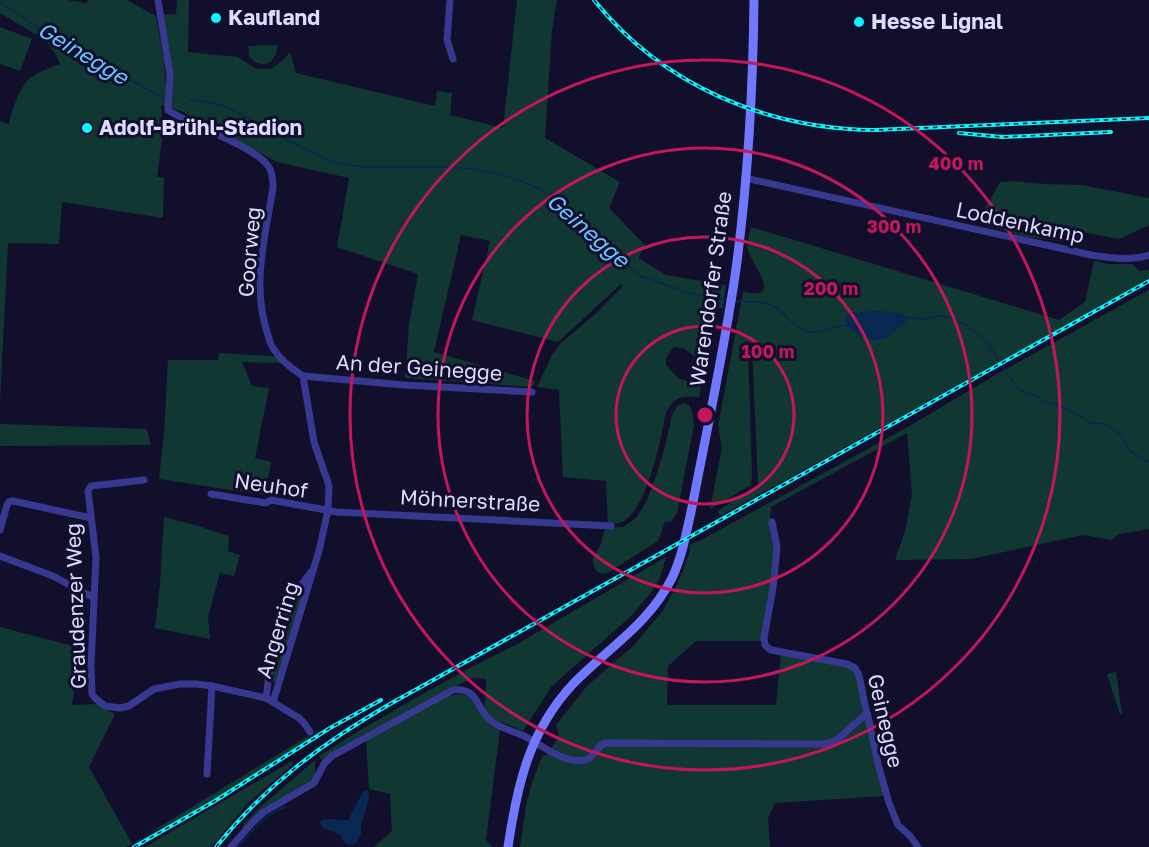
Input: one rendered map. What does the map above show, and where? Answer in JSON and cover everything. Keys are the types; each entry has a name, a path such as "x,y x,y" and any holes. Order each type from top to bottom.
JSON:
{"street":[{"name":"Goorweg","path":"158,0 169,63 168,110 186,121 238,144 266,162 270,168 273,188 262,256 259,295 263,321 272,348 291,368 303,376"},
{"path":"450,0 447,40 453,59"},
{"name":"Warendorfer Straße","path":"508,847 518,789 528,758 545,724 566,693 639,624 662,596 673,576 685,541 728,321 734,279 751,112 754,0"},
{"name":"Loddenkamp","path":"745,177 1091,255 1134,259 1149,255"},
{"path":"303,376 314,442 329,486 328,510"},
{"name":"An der Geinegge","path":"303,376 404,385 532,392"},
{"name":"Graudenzer Weg","path":"144,480 91,486 88,491 96,557 91,665 92,694 105,706 120,708 154,689 180,684 212,686 270,700 299,718 310,732"},
{"name":"Neuhof","path":"211,494 266,503 271,500 328,510"},
{"path":"0,500 91,518"},
{"path":"0,530 9,502"},
{"name":"Möhnerstraße","path":"328,510 611,526"},
{"name":"Angerring","path":"270,700 314,567 328,510"},
{"name":"Geinegge","path":"772,522 777,547 773,588 764,638 765,645 771,650 848,664 855,668 860,675 878,764 889,803 898,825 918,847"},
{"path":"0,556 53,576 94,598"},
{"name":"Angerring","path":"270,700 272,654 276,633 293,596 314,567"},
{"path":"207,774 212,686"},
{"path":"231,847 264,812 309,787 324,764 338,752 453,690 470,693 491,722 561,756 584,760 590,758 602,744 606,743 824,744 837,740 867,713"},
{"path":"857,722 870,725"}],"green space":[{"path":"0,0 67,0 86,3 88,0 127,0 156,16 164,61 166,89 171,91 164,15 176,14 177,0 189,0 188,52 237,57 257,69 271,69 290,52 296,73 435,106 437,91 452,93 450,115 503,128 517,0 557,0 552,30 545,138 620,182 609,208 645,245 638,258 666,275 726,285 723,308 708,306 700,355 695,357 685,349 674,347 666,358 666,365 679,379 701,387 699,397 679,398 666,412 652,473 639,504 631,515 622,522 608,524 606,481 563,477 559,390 537,387 552,355 561,343 593,316 623,286 621,284 558,342 472,320 490,241 461,235 434,352 535,381 533,387 405,378 409,324 418,274 337,247 349,178 277,162 181,111 161,105 163,132 157,177 164,178 163,218 62,202 59,244 8,243 0,401 0,121 9,124 17,98 28,80 39,72 60,64 45,40 0,13"},
{"path":"0,27 32,39 20,71 0,64"},
{"path":"278,45 275,56 266,64 257,63 249,57 248,46"},
{"path":"1000,182 1082,185 1149,198 1149,225 1119,239 1071,230 1059,241 1028,237 980,224 979,219"},
{"path":"751,227 1059,320 1085,302 1094,261 1109,264 1132,264 1139,271 1149,270 1149,278 720,516 718,511 758,485 752,347 748,346 751,485 710,509 722,448 718,426 743,292 757,293 764,289 762,277 748,250 747,243"},
{"path":"1149,290 1149,529 1119,534 1112,540 1083,535 971,559 895,560 905,531 912,495 907,433 771,507 770,520 775,548 762,641 696,641 668,666 667,705 776,705 781,654 848,666 856,673 885,796 775,803 768,818 770,847 520,847 526,805 532,783 542,756 549,754 559,734 556,725 587,686 634,645 662,612 678,583 690,551 689,545 906,428 999,373"},
{"path":"219,353 287,357 279,363 242,362 252,386 269,388 255,458 271,462 265,495 159,479 168,360 218,360"},
{"path":"685,403 692,411 694,425 677,513 671,522 665,522 658,541 609,572 603,574 597,572 593,560 606,528 623,527 636,518 646,502 656,476 672,415 678,405"},
{"path":"0,424 147,429 151,445 0,446"},
{"path":"164,517 229,536 228,551 240,555 234,576 220,573 208,617 210,639 155,628"},
{"path":"666,557 660,578 650,594 630,617 551,687 523,731 501,722 486,840 493,847 374,847 392,831 390,794 369,789 366,739 447,696 461,694 470,697 484,716 486,679 473,678 439,694 322,761 319,756 419,696 519,643"},
{"path":"302,586 306,586 277,681 273,682 270,680 278,633 289,607"},
{"path":"0,627 73,646 72,705 97,704 115,714 89,767 132,844 126,847 0,847"},
{"path":"1116,672 1122,714 1120,715 1107,674"},
{"path":"308,736 309,739 231,789 191,813 149,833"},
{"path":"315,760 315,775 310,783 264,809 241,830 258,809"},
{"path":"292,761 293,764 249,802 211,847 145,847"}],"water":[{"path":"881,311 911,318 887,337 877,340 860,336 846,326 845,318 850,312"},
{"path":"364,790 368,791 369,799 361,825 361,834 357,842 348,845 340,835 322,827 320,823 325,819 348,820"}],"waterway":[{"name":"Geinegge","path":"0,2 88,61 128,78 165,99"},
{"name":"Geinegge","path":"189,100 227,107 314,154 337,163 364,167 450,167 507,176 553,195 571,210 613,254 641,276 689,293 727,300"},
{"name":"Geinegge","path":"735,301 772,305 799,328 810,332 846,326"},
{"name":"Geinegge","path":"911,318 926,319 940,316 952,318 968,326 988,343 1019,390 1058,405 1090,423 1106,424 1121,435 1130,451 1149,462"},
{"path":"238,847 265,818 286,807"}],"railway":[{"path":"594,0 621,30 685,79 720,97 757,111 795,121 835,128 875,130 1149,118"},
{"path":"959,133 1003,137 1111,132"},
{"path":"216,847 275,785 318,750 365,719 1149,281"},
{"path":"134,847 215,801 330,728 381,700"}],"place":[{"name":"Kaufland","path":"216,18"},
{"name":"Hesse Lignal","path":"859,22"},
{"name":"Adolf-Brühl-Stadion","path":"87,128"}]}
